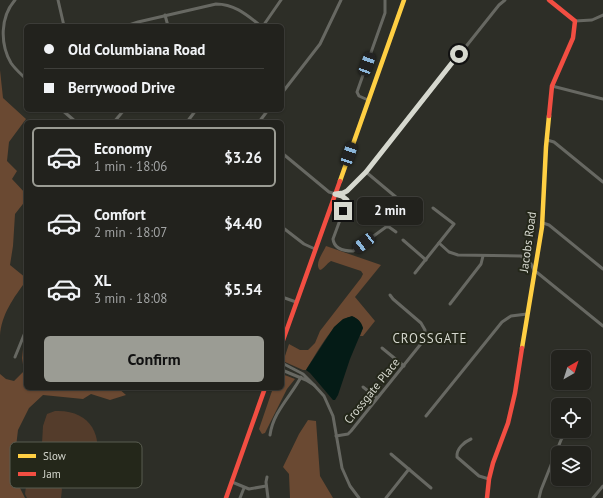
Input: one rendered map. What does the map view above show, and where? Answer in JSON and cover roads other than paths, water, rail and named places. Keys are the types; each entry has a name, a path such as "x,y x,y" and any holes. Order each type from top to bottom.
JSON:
{"street":[{"path":"15,0 5,16 2,32 4,51 11,64 24,77"},
{"path":"58,0 64,24"},
{"path":"263,24 281,0"},
{"path":"284,90 320,44 341,0"},
{"path":"368,100 359,96 357,92 385,13 385,0"},
{"path":"284,336 404,0"},
{"path":"335,194 347,191 366,172 439,79 505,0"},
{"path":"549,0 575,21 592,20 603,15"},
{"path":"133,24 165,15 225,4 238,9 259,24"},
{"path":"165,15 167,24"},
{"name":"Jacobs Road","path":"487,498 489,479 511,413 543,223 547,140 552,86 554,77 572,40 575,21"},
{"path":"552,86 603,99"},
{"path":"64,112 74,120"},
{"path":"116,120 122,112"},
{"path":"188,120 194,112"},
{"path":"547,140 554,142 603,182"},
{"path":"284,155 329,192 342,196 347,200 333,239 333,243 336,247 353,251 386,228 389,227 396,232"},
{"path":"366,172 409,208 413,215"},
{"path":"415,273 454,224 433,208"},
{"path":"543,223 548,225 603,269"},
{"path":"284,228 304,244 315,249"},
{"path":"403,240 426,260"},
{"path":"439,243 449,252 456,255 521,256 531,264 534,270 603,326"},
{"path":"450,304 481,264 483,256"},
{"name":"Crossgate Place","path":"336,436 348,434 351,431 424,340 425,330 421,323 390,295"},
{"path":"284,298 296,302"},
{"path":"426,416 502,322 511,316 527,314"},
{"path":"15,357 24,335"},
{"path":"382,348 404,366"},
{"path":"284,364 303,374 324,396 333,416 339,456 344,474 350,486 359,498"},
{"path":"284,371 314,385"},
{"path":"270,435 272,426 285,400 296,388 303,374"},
{"path":"363,387 378,398"},
{"path":"262,390 263,394"},
{"path":"226,498 264,390"},
{"path":"539,498 562,438"},
{"path":"471,439 458,449 457,457 479,476 489,479"},
{"path":"391,454 431,488"},
{"path":"386,498 409,469"},
{"path":"267,476 266,486 268,498"},
{"path":"231,482 244,488 255,489 266,486"},
{"path":"593,498 603,486"},
{"path":"240,498 244,488"}],"water":[{"path":"352,316 359,320 363,328 350,359 338,395 335,400 333,400 306,370 334,327 343,319"}],"district":[{"name":"CROSSGATE","path":"430,338"}]}
